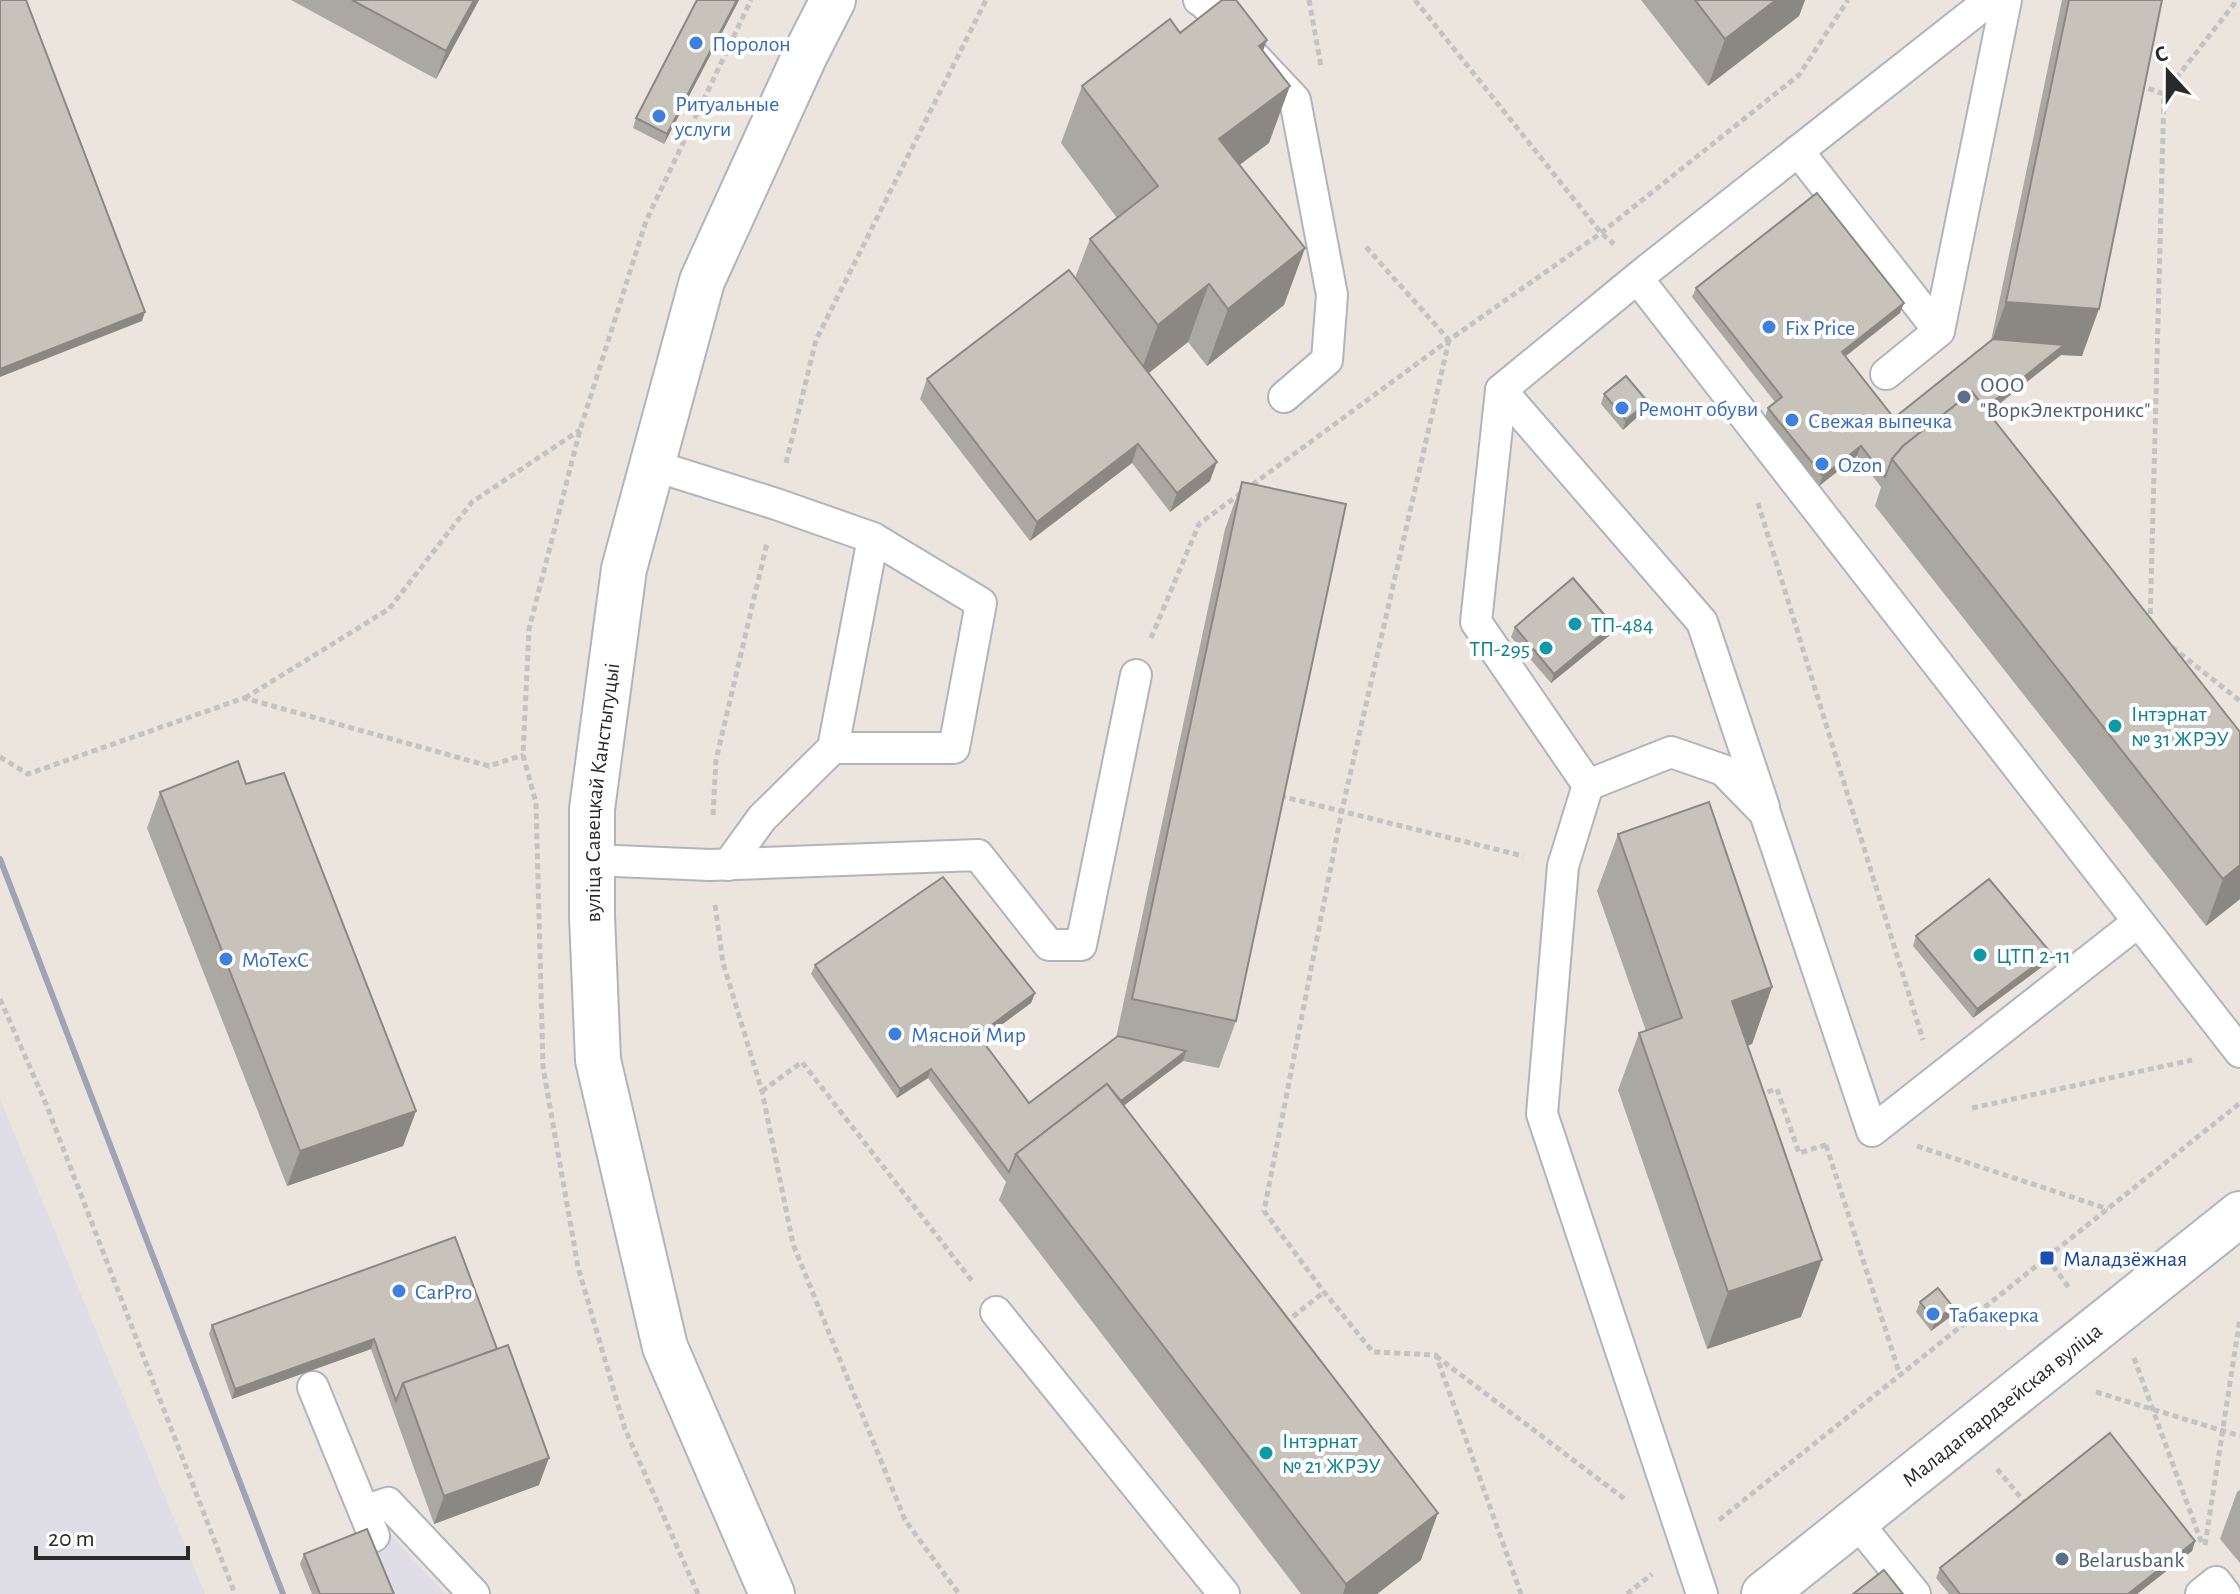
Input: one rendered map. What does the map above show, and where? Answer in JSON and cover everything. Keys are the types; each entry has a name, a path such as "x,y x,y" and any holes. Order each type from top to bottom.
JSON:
{"main road":[{"name":"вуліца Савецкай Канстытуцыі","path":"772,1594 665,1347 598,1060 592,916 592,809 624,569 702,281 833,0"},
{"name":"Маладагвардзейская вуліца","path":"1764,1594 2240,1214"}],"lane":[{"path":"1199,0 1295,100 1332,295 1327,360 1284,397"},
{"path":"1588,785 1476,622 1501,390 1990,0"},
{"path":"1886,374 1939,331 2006,0"},
{"path":"1798,151 1939,331"},
{"path":"1642,275 2240,1052"},
{"path":"1501,390 1702,622 1872,1131 2138,922"},
{"path":"652,465 873,538 981,603 954,748 833,748"},
{"path":"728,865 762,818 833,748 873,538"},
{"path":"592,860 728,865 978,855 1049,945 1081,945 1136,675"},
{"path":"1588,785 1671,752 1723,770 1765,813"},
{"path":"1588,785 1563,866 1542,1114 1702,1594"},
{"path":"996,1312 1224,1594"},
{"path":"313,1387 369,1524 388,1503 474,1594"},
{"path":"1856,1521 1915,1594"},
{"path":"2201,1594 2216,1582 2225,1594"}],"path":[{"path":"1415,0 1601,233 1642,275"},
{"path":"1136,675 1199,524 1449,340 1601,233 1799,75 1848,0"},
{"path":"2150,630 2164,94 2235,0"},
{"path":"2137,84 2164,94"},
{"path":"1359,238 1449,340"},
{"path":"1449,340 1342,810 1264,1211 1373,1352 1436,1355 1687,1546"},
{"path":"0,757 28,774 244,698 389,609 472,502 580,430"},
{"path":"1756,496 1943,1115 2199,1058"},
{"path":"2161,639 2240,701"},
{"path":"244,698 489,766 523,755"},
{"path":"1277,796 1563,866"},
{"path":"0,999 46,1104 235,1594"},
{"path":"762,1091 802,1062 996,1312"},
{"path":"1752,1097 1777,1089 1799,1153 1872,1131 2108,1209"},
{"path":"1627,1594 2240,1103"},
{"path":"1826,1145 1900,1375"},
{"path":"1279,1328 1324,1292"},
{"path":"2133,1355 2204,1550 2240,1318"},
{"path":"1436,1355 1521,1594"},
{"path":"2088,1390 2240,1436"},
{"path":"1994,1465 2028,1506"}],"shaded area":[{"path":"0,1099 205,1594 0,1594"},
{"path":"386,1530 445,1594 312,1594 300,1564"}],"building":[{"path":"0,0 26,0 145,312 0,369"},
{"path":"352,0 474,0 446,51"},
{"name":"Поролон","path":"697,0 737,0 667,134 636,118"},
{"path":"1222,0 1236,0 1267,40 1259,46 1290,86 1219,139 1305,248 1228,309 1209,284 1158,325 1090,239 1158,186 1082,86 1170,19 1180,33"},
{"path":"1695,0 1776,0 1725,39"},
{"path":"2069,0 2162,0 2099,309 2006,302"},
{"path":"1817,193 1904,303 1842,352 1894,418 1993,339 2064,345 1985,408 1972,392 1903,446 1892,459 1885,477 1861,446 1823,476 1768,408 1782,397 1696,288"},
{"path":"1069,270 1217,462 1177,493 1138,444 1037,522 927,379"},
{"path":"1626,376 1648,402 1626,420 1604,394"},
{"path":"1972,392 2240,732 2240,865 2223,879 1892,459 1903,446"},
{"path":"1242,482 1346,504 1236,1021 1132,999"},
{"path":"1573,578 1613,625 1554,674 1515,627"},
{"path":"238,761 246,784 284,773 416,1111 300,1151 160,792"},
{"path":"1709,802 1772,987 1732,1001 1822,1260 1728,1292 1639,1033 1682,1018 1618,834"},
{"path":"943,877 1035,993 978,1035 1029,1103 1118,1036 1186,1051 1121,1101 1107,1084 1016,1154 1009,1172 931,1069 900,1089 815,965"},
{"name":"ЦТП 2-11","path":"1989,879 2051,953 1977,1009 1916,936"},
{"name":"Інтэрнат № 21 ЖРЭУ","path":"1107,1084 1438,1513 1346,1584 1016,1154"},
{"name":"CarPro","path":"455,1237 497,1349 403,1383 396,1401 374,1339 235,1389 212,1325"},
{"path":"1938,1288 1953,1307 1935,1321 1920,1302"},
{"path":"508,1345 549,1458 444,1496 403,1383"},
{"path":"2110,1433 2195,1541 2128,1594 1960,1594 1940,1568"},
{"path":"367,1529 394,1594 320,1594 304,1554"},
{"path":"1884,1570 1903,1594 1853,1594"}],"railway":[{"path":"0,859 283,1594"}],"place":[{"name":"Поролон","path":"696,43"},
{"name":"Ритуальные услуги","path":"659,116"},
{"name":"Fix Price","path":"1769,327"},
{"name":"ООО \"ВоркЭлектроникс\"","path":"1964,397"},
{"name":"Ремонт обуви","path":"1622,408"},
{"name":"Свежая выпечка","path":"1792,420"},
{"name":"Ozon","path":"1822,464"},
{"name":"ТП-484","path":"1575,624"},
{"name":"ТП-295","path":"1546,648"},
{"name":"Інтэрнат № 31 ЖРЭУ","path":"2115,726"},
{"name":"ЦТП 2-11","path":"1980,955"},
{"name":"MoTexC","path":"226,959"},
{"name":"Мясной Мир","path":"895,1034"},
{"name":"Маладзёжная","path":"2047,1258"},
{"name":"CarPro","path":"399,1291"},
{"name":"Табакерка","path":"1933,1314"},
{"name":"Інтэрнат № 21 ЖРЭУ","path":"1266,1453"},
{"name":"Belarusbank","path":"2062,1559"}]}
